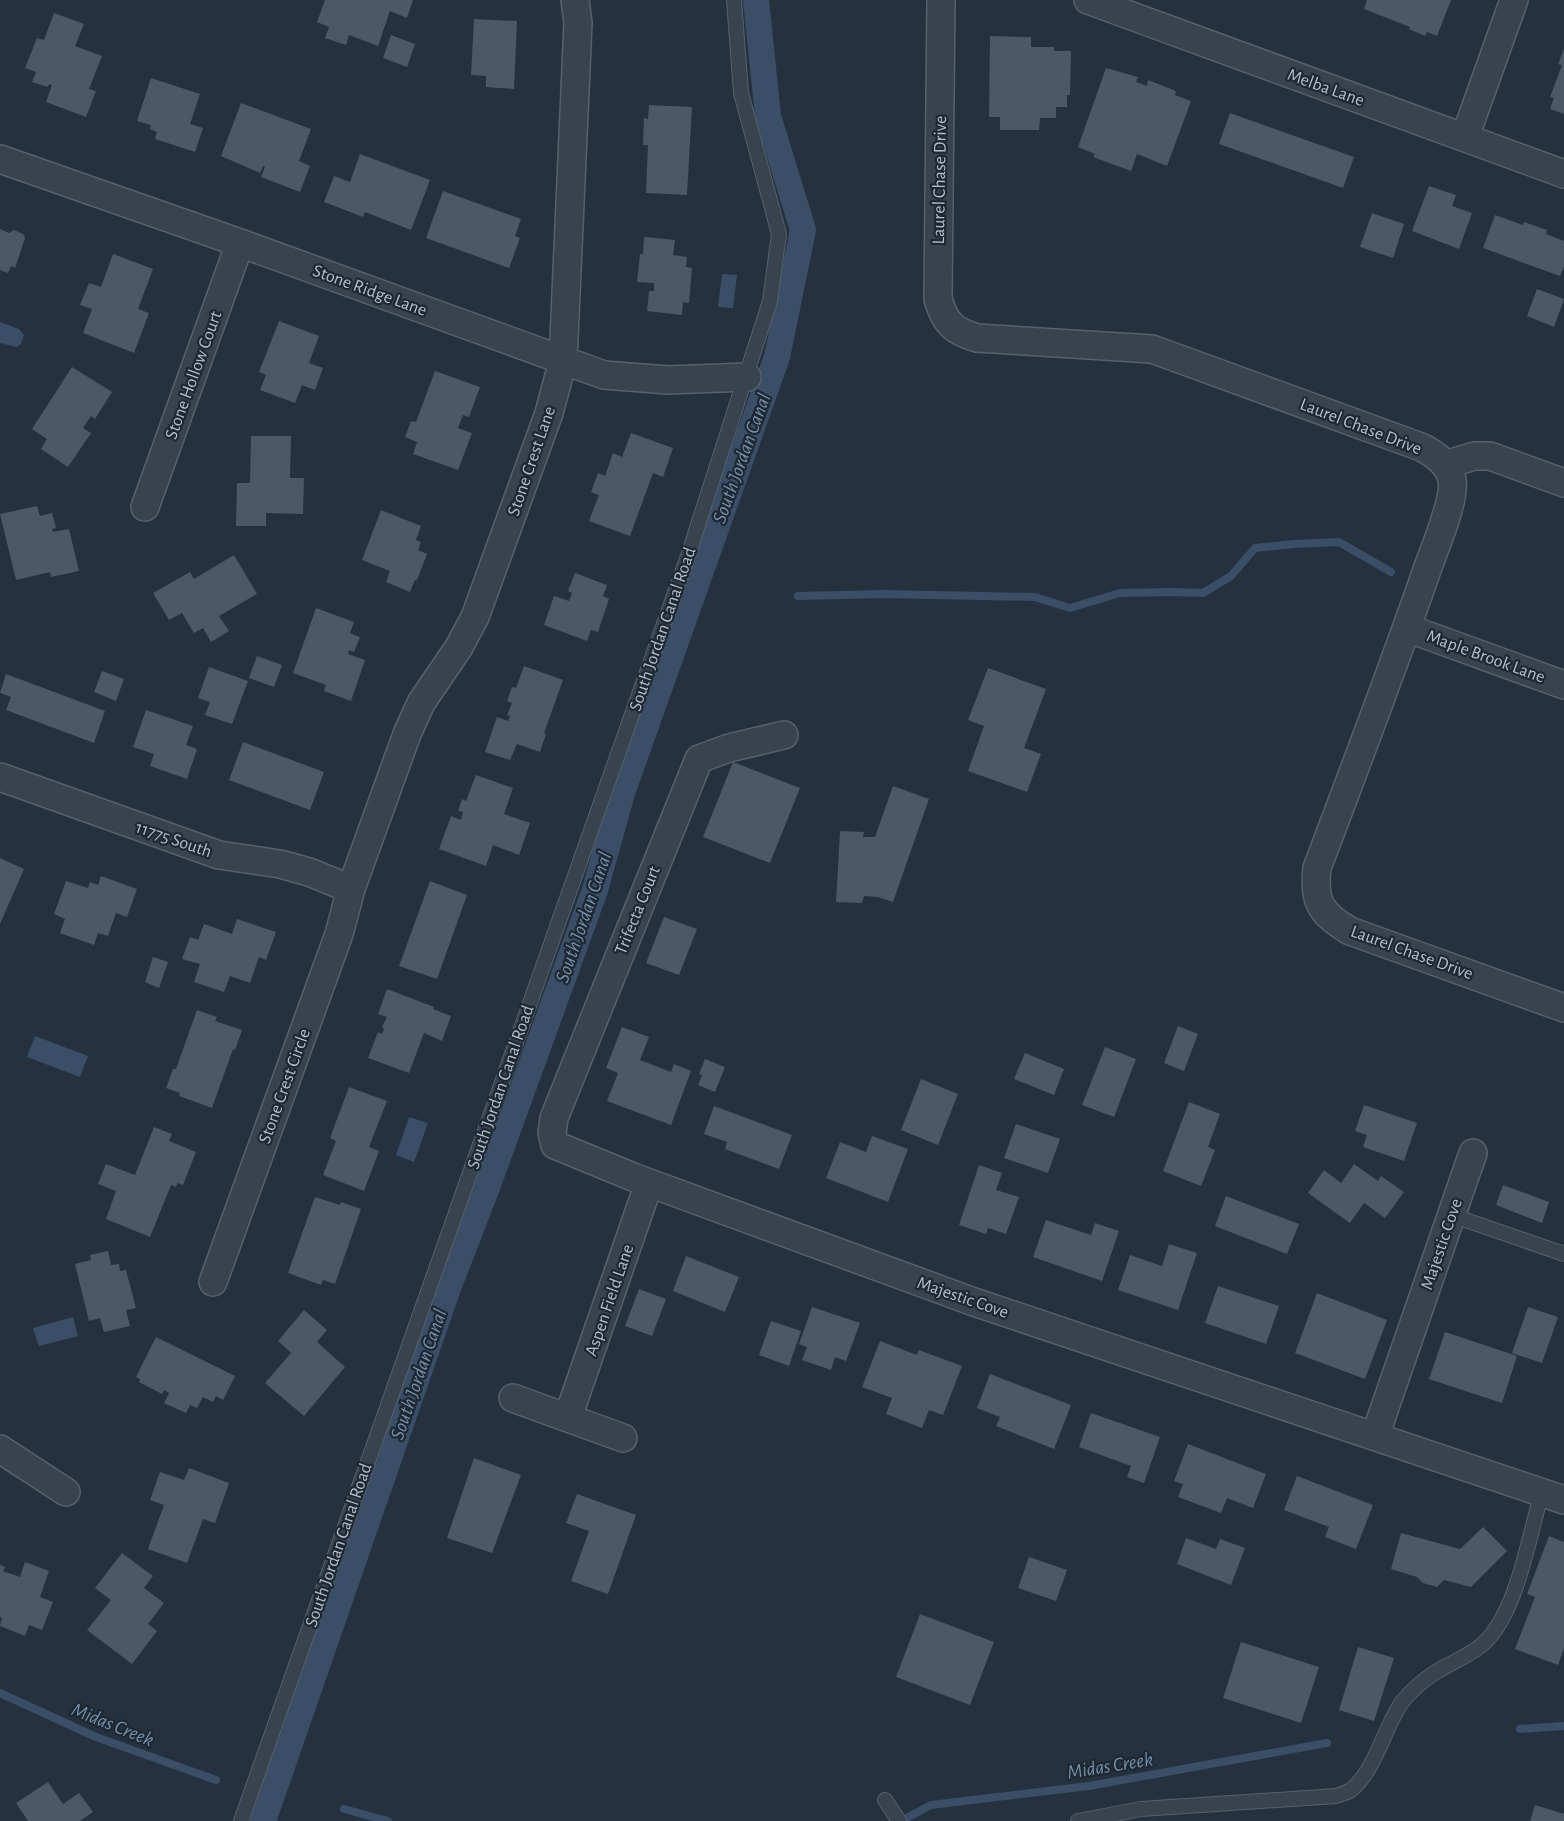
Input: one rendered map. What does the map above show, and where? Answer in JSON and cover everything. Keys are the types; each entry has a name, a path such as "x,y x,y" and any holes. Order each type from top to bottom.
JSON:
{"street":[{"name":"Stone Crest Lane","path":"351,889 407,734 421,703 459,647 475,617 549,413 562,361 578,23 575,0"},
{"name":"Laurel Chase Drive","path":"941,0 938,299 942,314 951,326 963,334 977,338 1152,349 1421,447 1435,454 1445,465 1452,480 1451,496 1407,628 1317,868 1315,886 1318,903 1332,920 1350,931 1564,1008"},
{"name":"Melba Lane","path":"1088,0 1564,174"},
{"path":"1465,138 1514,0"},
{"name":"Stone Ridge Lane","path":"0,159 604,375 668,380 747,377"},
{"name":"Stone Hollow Court","path":"145,507 240,243"},
{"path":"1445,465 1474,456 1490,456 1564,483"},
{"name":"Maple Brook Lane","path":"1407,628 1564,685"},
{"name":"Trifecta Court","path":"555,1145 552,1133 554,1118 699,759 729,748 784,735"},
{"name":"11775 South","path":"0,777 219,855 280,864 309,872 351,889"},
{"name":"Stone Crest Circle","path":"213,1282 339,934 351,889"},
{"name":"Majestic Cove","path":"555,1145 649,1183 974,1302 1553,1496"},
{"name":"Majestic Cove","path":"1375,1436 1473,1153"},
{"name":"Aspen Field Lane","path":"568,1417 649,1183"},
{"path":"513,1398 623,1438"},
{"path":"0,1449 66,1492"}],"lane":[{"name":"South Jordan Canal Road","path":"241,1821 684,568 770,302 779,234 741,93 734,0"},
{"path":"1451,1215 1564,1254"},
{"path":"1078,1821 1140,1809 1336,1796 1351,1791 1367,1770 1391,1721 1411,1692 1437,1671 1484,1644 1495,1631 1510,1604 1553,1496"},
{"path":"885,1800 900,1821"}],"water":[{"path":"722,274 737,275 733,308 718,307"},
{"path":"0,322 19,329 24,335 21,344 17,347 0,343"},
{"path":"35,1036 88,1056 80,1077 27,1057"},
{"path":"409,1117 428,1123 414,1162 396,1155"},
{"path":"73,1317 78,1336 39,1346 33,1328"}],"building":[{"path":"325,0 413,0 407,18 390,11 378,46 349,35 346,45 325,38 329,27 317,22"},
{"path":"1367,0 1451,0 1437,36 1427,32 1425,36 1409,29 1410,27 1364,9"},
{"path":"54,13 84,24 75,46 102,56 89,89 96,91 86,117 46,102 52,85 49,84 48,87 32,82 36,72 25,68 37,38 44,40"},
{"path":"474,19 517,21 514,89 486,87 486,76 471,75"},
{"path":"391,35 415,44 407,67 383,58"},
{"path":"990,36 1031,37 1031,47 1054,47 1054,51 1071,51 1070,95 1067,95 1067,107 1056,107 1056,118 1040,118 1039,130 1000,130 1000,117 989,117"},
{"path":"1564,49 1564,114 1550,109 1554,98 1550,97 1562,65 1558,64"},
{"path":"1106,68 1138,77 1136,82 1147,86 1148,80 1176,91 1175,95 1191,101 1167,166 1137,154 1131,171 1093,157 1095,154 1078,147"},
{"path":"151,78 200,94 190,124 203,128 195,152 155,139 157,132 150,129 151,125 137,121"},
{"path":"241,103 311,129 299,161 310,166 300,192 261,177 265,167 263,166 260,173 221,156"},
{"path":"649,105 692,107 687,195 646,193 648,145 643,145 644,118 648,119"},
{"path":"1230,113 1354,157 1343,188 1219,144"},
{"path":"360,154 430,180 411,230 365,212 363,217 324,202 334,176 350,182"},
{"path":"1429,186 1456,195 1452,206 1472,213 1459,249 1412,231"},
{"path":"443,191 521,219 515,236 520,238 509,268 426,238"},
{"path":"1372,213 1404,224 1393,258 1360,247"},
{"path":"1495,215 1523,225 1524,222 1547,230 1546,234 1564,241 1564,266 1560,276 1483,248"},
{"path":"0,229 9,233 14,230 23,234 25,238 15,268 11,266 8,273 0,270"},
{"path":"644,237 675,240 673,255 687,257 686,267 692,268 689,303 683,302 682,315 647,311 649,291 654,291 654,283 637,282"},
{"path":"113,254 153,269 138,309 149,313 134,353 83,333 92,309 80,305 89,283 101,287"},
{"path":"1537,289 1564,299 1554,327 1527,316"},
{"path":"279,321 319,336 309,363 323,368 315,390 302,385 295,403 260,390 266,375 259,372"},
{"path":"72,367 112,392 95,419 91,416 83,428 91,433 68,467 41,449 47,439 32,429"},
{"path":"435,371 480,387 469,417 463,415 458,428 472,433 458,470 413,454 417,442 405,437 411,421 416,422"},
{"path":"631,433 673,448 663,477 653,473 630,536 589,521 599,495 591,492 598,473 605,476 613,453 622,457"},
{"path":"251,436 291,436 290,478 304,478 303,514 266,513 266,526 236,526 237,483 250,483"},
{"path":"37,506 40,516 52,513 56,528 52,529 53,532 69,529 79,571 51,577 50,572 16,580 0,514"},
{"path":"381,510 421,526 416,540 421,542 418,550 427,554 410,592 386,582 390,571 362,560"},
{"path":"234,555 257,594 219,616 229,631 211,642 203,628 194,633 182,613 169,620 153,593 190,572 194,579"},
{"path":"575,573 607,585 603,596 609,599 598,632 591,630 587,641 544,625 554,596 569,601 572,593 568,591"},
{"path":"316,608 354,622 350,633 360,637 354,652 349,650 348,654 365,660 351,701 324,691 326,685 293,673"},
{"path":"257,656 282,665 274,687 249,678"},
{"path":"524,666 563,680 544,733 546,734 540,752 517,744 510,760 485,752 497,717 508,721 510,716 507,715 512,703 507,701 512,687 516,688"},
{"path":"209,667 248,681 232,724 205,715 210,702 198,698"},
{"path":"988,668 1046,689 1024,748 1041,754 1027,792 968,771 984,726 968,720"},
{"path":"102,671 124,679 116,701 94,692"},
{"path":"6,674 105,711 94,743 6,710 11,697 0,693"},
{"path":"146,710 193,726 186,745 197,749 187,779 150,766 154,754 133,747"},
{"path":"243,742 324,772 310,810 229,780"},
{"path":"733,762 800,788 770,863 703,837"},
{"path":"476,775 513,788 504,814 530,823 519,855 493,845 486,866 439,849 451,816 461,820 463,812 458,811 462,799 466,801"},
{"path":"893,786 929,799 893,902 878,897 864,896 862,903 836,902 840,831 864,832 863,837 875,837"},
{"path":"0,858 24,869 0,924"},
{"path":"101,876 137,889 127,917 116,913 108,936 98,933 94,945 60,933 65,919 54,914 66,881 88,888 90,882 98,885"},
{"path":"430,881 467,895 437,979 399,966"},
{"path":"664,917 697,929 679,975 646,963"},
{"path":"237,919 276,932 266,960 259,957 250,983 230,976 224,992 194,982 200,964 182,959 190,937 198,940 204,924 232,934"},
{"path":"153,957 168,962 159,988 145,982"},
{"path":"387,989 451,1016 442,1041 424,1033 409,1073 368,1058 378,1032 382,1034 384,1029 382,1027 387,1017 378,1014"},
{"path":"197,1010 217,1017 215,1021 242,1030 212,1108 179,1096 180,1093 166,1088 173,1069 176,1069"},
{"path":"1178,1026 1198,1034 1184,1071 1164,1063"},
{"path":"622,1027 649,1037 640,1060 671,1072 674,1064 691,1071 671,1125 607,1101 618,1073 606,1068"},
{"path":"1105,1047 1136,1059 1114,1117 1082,1105"},
{"path":"1025,1053 1064,1069 1054,1095 1014,1079"},
{"path":"705,1059 725,1067 715,1092 698,1085 702,1075 699,1074"},
{"path":"921,1079 958,1094 938,1145 901,1130"},
{"path":"349,1087 387,1101 369,1147 379,1151 364,1191 323,1175 336,1141 330,1138"},
{"path":"1189,1102 1220,1114 1208,1147 1215,1150 1201,1186 1163,1171"},
{"path":"1364,1105 1417,1123 1404,1161 1363,1147 1367,1135 1355,1131"},
{"path":"714,1106 792,1135 779,1169 725,1149 727,1142 704,1134"},
{"path":"1016,1124 1060,1139 1048,1173 1004,1158"},
{"path":"154,1127 172,1134 169,1141 196,1152 183,1185 177,1183 176,1187 171,1185 150,1237 106,1219 116,1191 98,1184 106,1164 135,1175"},
{"path":"872,1136 908,1149 888,1202 826,1178 840,1142 866,1152"},
{"path":"1354,1164 1378,1181 1381,1176 1404,1192 1385,1218 1364,1203 1350,1223 1308,1193 1324,1170 1341,1183"},
{"path":"979,1165 1002,1173 996,1190 1019,1197 1006,1234 988,1228 986,1234 959,1225"},
{"path":"1503,1185 1549,1202 1542,1223 1496,1205"},
{"path":"1226,1196 1299,1224 1287,1254 1215,1226"},
{"path":"315,1197 361,1209 335,1284 323,1280 321,1285 288,1273"},
{"path":"1046,1220 1091,1235 1095,1223 1119,1231 1102,1281 1033,1257"},
{"path":"1169,1244 1197,1253 1178,1310 1118,1290 1130,1255 1162,1266"},
{"path":"108,1251 111,1265 119,1264 120,1271 126,1270 136,1308 126,1310 130,1326 104,1332 100,1318 89,1321 75,1264 91,1260 90,1255"},
{"path":"686,1256 739,1277 725,1312 673,1291"},
{"path":"1218,1286 1279,1306 1266,1344 1205,1323"},
{"path":"639,1289 666,1299 652,1336 625,1326"},
{"path":"1317,1293 1387,1320 1365,1379 1295,1353"},
{"path":"812,1307 860,1323 846,1361 835,1357 831,1370 802,1360 807,1347 799,1344"},
{"path":"1528,1307 1558,1317 1542,1363 1512,1353"},
{"path":"304,1310 327,1330 317,1342 345,1367 304,1416 265,1383 291,1353 278,1341"},
{"path":"771,1321 801,1331 789,1366 759,1355"},
{"path":"1445,1332 1517,1356 1502,1403 1429,1379"},
{"path":"156,1337 235,1376 223,1400 216,1396 213,1402 203,1397 197,1408 190,1405 186,1413 164,1403 169,1393 164,1390 162,1394 139,1382 140,1379 136,1377"},
{"path":"880,1341 917,1355 919,1350 962,1366 943,1415 929,1410 922,1428 886,1414 892,1398 862,1387"},
{"path":"990,1374 1071,1405 1054,1449 996,1426 1000,1417 977,1408"},
{"path":"1091,1413 1160,1437 1144,1483 1127,1477 1131,1466 1079,1447"},
{"path":"1188,1444 1266,1474 1253,1508 1227,1498 1221,1513 1178,1497 1183,1484 1174,1481"},
{"path":"474,1458 521,1475 492,1553 447,1538"},
{"path":"189,1468 229,1483 215,1523 203,1519 187,1563 148,1549 164,1505 150,1500 160,1472 184,1480"},
{"path":"1297,1476 1373,1505 1356,1549 1325,1537 1329,1527 1284,1510"},
{"path":"577,1494 636,1515 608,1594 571,1581 589,1531 566,1523"},
{"path":"1483,1527 1507,1551 1471,1587 1444,1580 1437,1587 1423,1583 1417,1577 1391,1569 1401,1533 1460,1549"},
{"path":"1549,1536 1564,1542 1564,1648 1558,1665 1515,1649 1535,1597 1527,1594"},
{"path":"1186,1538 1216,1549 1220,1539 1245,1548 1231,1585 1177,1564"},
{"path":"122,1553 153,1576 144,1588 164,1603 148,1624 157,1631 132,1664 87,1630 111,1600 95,1588"},
{"path":"1029,1557 1067,1570 1056,1601 1018,1588"},
{"path":"25,1562 49,1571 40,1597 53,1602 42,1630 29,1625 25,1636 0,1626 2,1618 0,1617 0,1565 5,1567 3,1571 20,1577"},
{"path":"920,1614 994,1642 970,1705 896,1677"},
{"path":"1241,1642 1319,1667 1301,1723 1223,1698"},
{"path":"1358,1647 1394,1658 1374,1721 1339,1710"},
{"path":"48,1782 63,1804 79,1793 93,1812 80,1821 28,1821 16,1803"},
{"path":"1535,1805 1564,1814 1564,1821 1530,1821"}],"waterway":[{"name":"South Jordan Canal","path":"263,1821 448,1288 595,890 622,793 777,357 803,230 768,116 756,0"},
{"path":"798,596 884,594 1035,597 1070,608 1120,593 1203,593 1231,576 1255,548 1339,542 1391,572"},
{"name":"Midas Creek","path":"0,1693 96,1737 216,1780"},
{"name":"Midas Creek","path":"1520,1729 1564,1726"},
{"name":"Midas Creek","path":"901,1821 931,1805 1089,1786 1327,1743"},
{"name":"Midas Creek","path":"344,1809 388,1821"}]}
